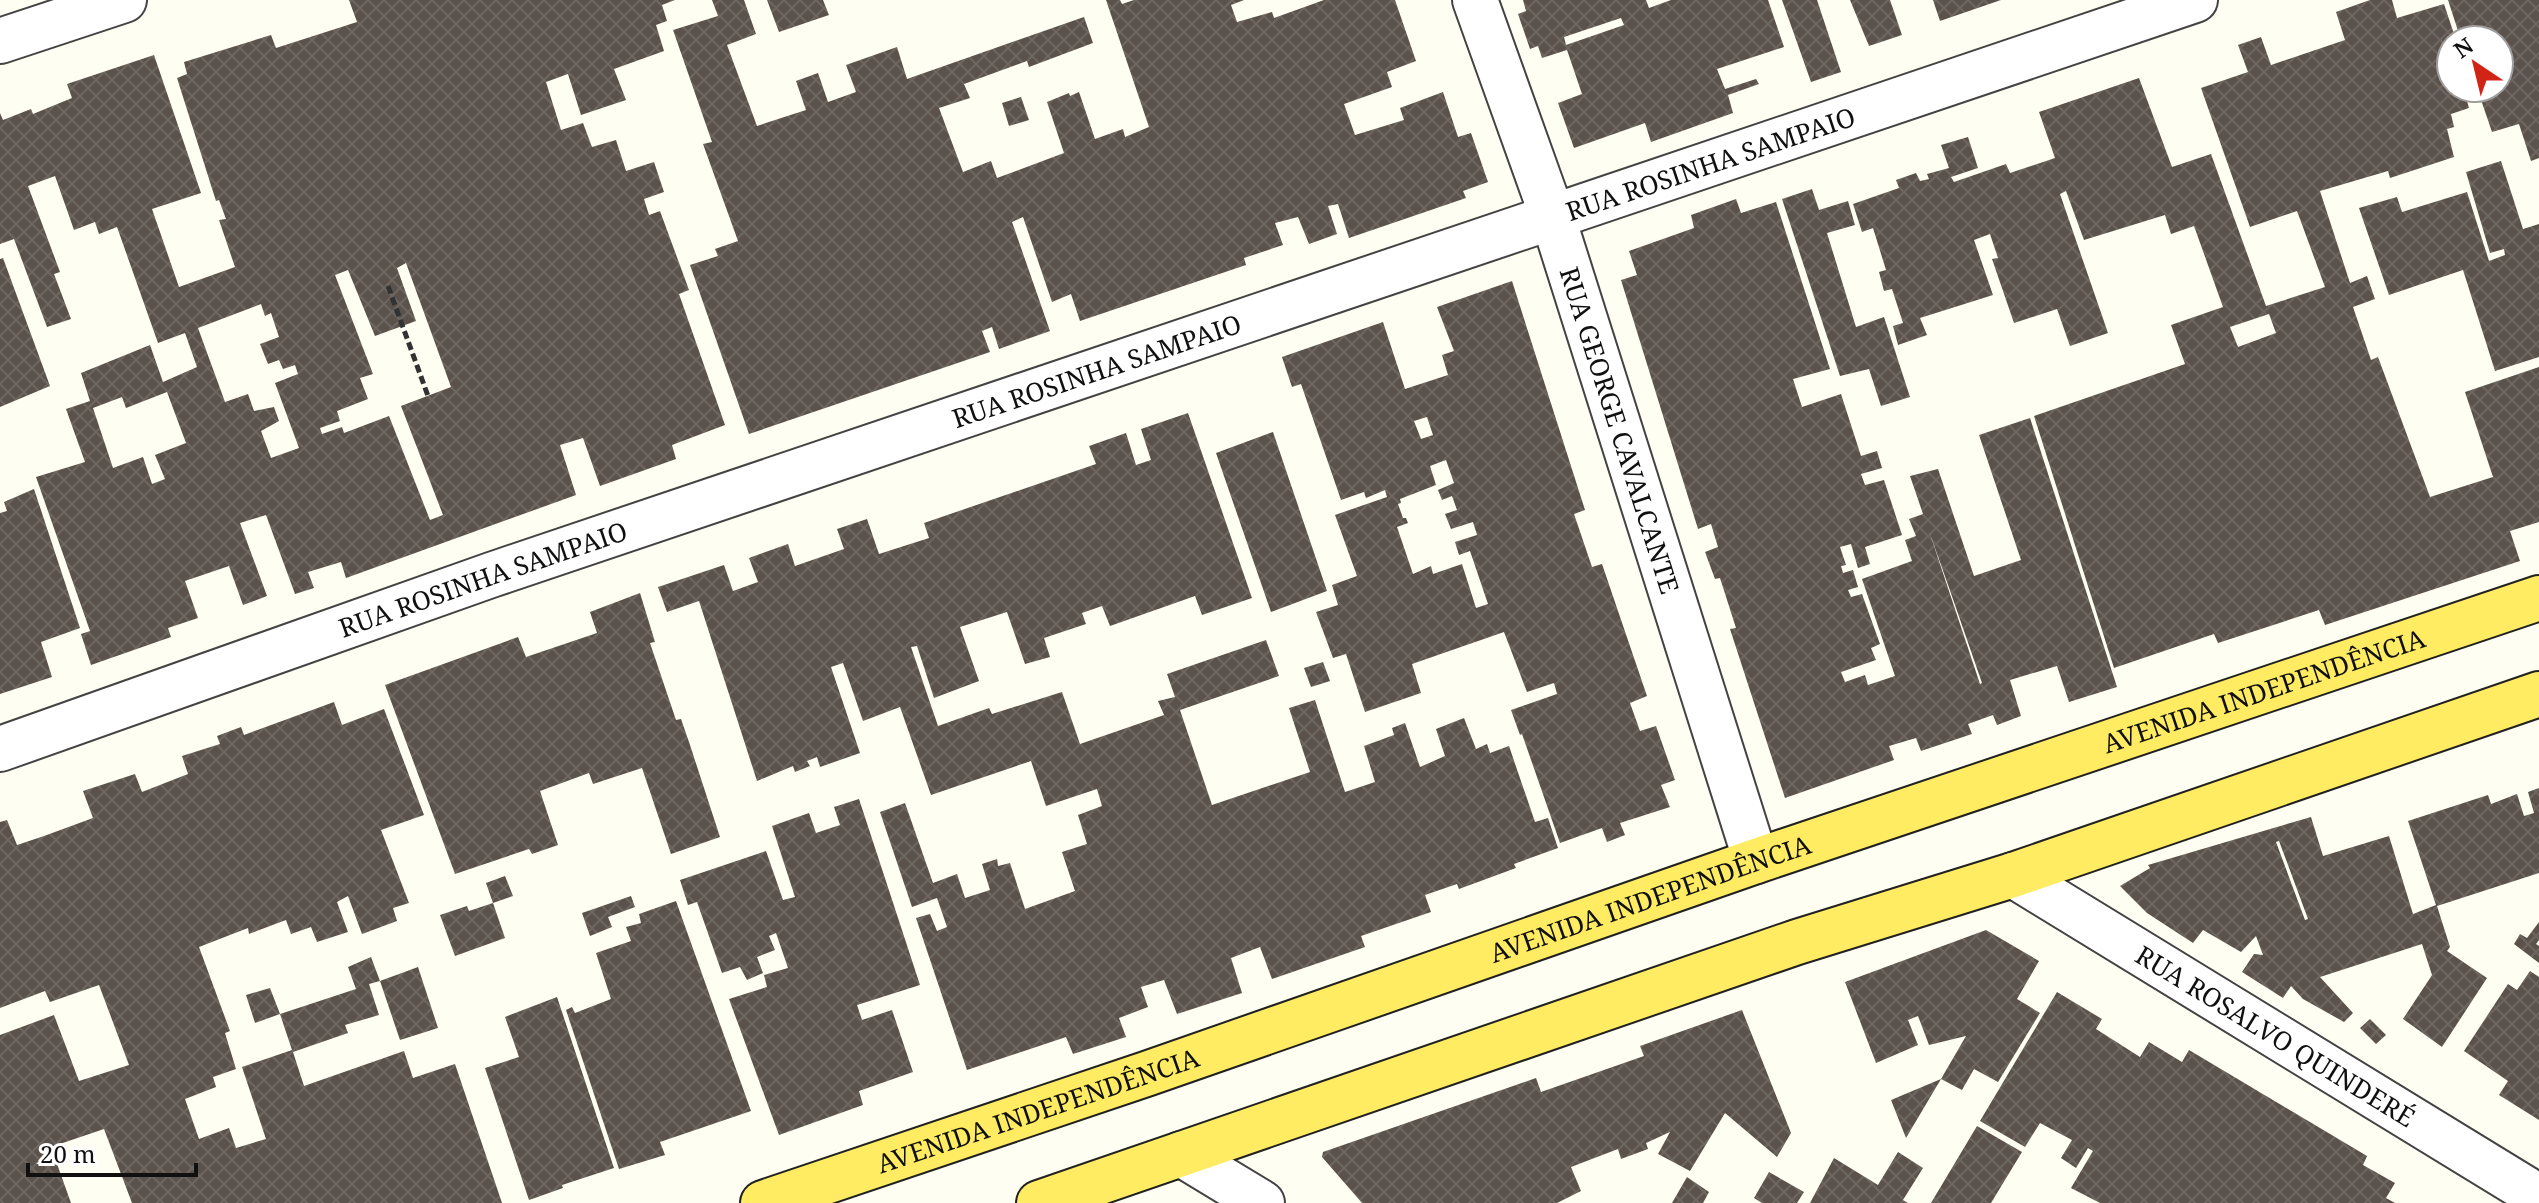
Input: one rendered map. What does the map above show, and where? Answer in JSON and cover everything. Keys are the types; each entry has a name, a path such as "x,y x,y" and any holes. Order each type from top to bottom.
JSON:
{"main road":[{"name":"AVENIDA INDEPENDÊNCIA","path":"763,1203 1146,1074 1756,861 2539,598"},
{"path":"1039,1203 1797,942 2013,875 2539,694"}],"street":[{"path":"0,41 124,0"},
{"name":"RUA GEORGE CAVALCANTE","path":"1475,0 1553,218 1756,861"},
{"name":"RUA ROSINHA SAMPAIO","path":"0,749 491,575 2195,0"},
{"name":"RUA ROSALVO QUINDERÉ","path":"2013,875 2539,1197"},
{"path":"1181,1154 1262,1203"}],"path":[{"path":"388,286 428,396"}],"building":[{"path":"349,0 675,0 662,5 667,21 656,25 664,51 614,69 626,100 581,115 568,74 546,82 561,130 583,123 592,147 616,140 626,171 654,162 664,192 644,199 649,215 660,211 689,290 679,294 725,425 672,445 676,459 600,486 583,438 560,445 576,495 346,578 341,562 308,572 314,588 295,594 266,515 240,523 267,596 243,605 229,566 185,581 198,618 168,628 171,637 91,665 81,634 90,631 36,477 85,462 66,409 90,401 81,373 150,345 163,382 197,367 185,333 158,343 117,227 99,234 95,222 74,230 55,176 28,186 60,272 54,274 71,319 47,327 14,239 0,244 0,113 3,120 31,109 33,114 72,98 67,84 154,55 201,193 152,209 179,287 235,267 219,220 226,219 219,200 216,201 177,78 187,74 184,62 271,35 276,48 357,22","holes":["406,263 451,387 401,406 443,515 430,520 389,416 344,433 342,427 322,434 320,428 340,421 337,411 368,399 360,378 373,374 335,275 348,270 375,336 416,321 397,268","261,304 265,316 271,313 279,337 260,344 268,364 279,360 283,369 295,365 298,374 275,383 299,448 271,458 261,431 279,421 274,407 254,411 248,394 225,402 198,328","167,392 186,443 155,455 165,479 152,484 143,457 113,468 93,408 122,397 126,408"]},
{"path":"712,0 744,0 756,34 727,45 757,126 806,110 796,81 818,73 828,102 856,92 846,65 897,47 907,79 1084,17 1093,43 1029,67 1027,61 964,84 970,98 939,108 963,172 991,161 997,178 1064,153 1047,102 1069,93 1070,96 1079,92 1095,139 1123,129 1125,137 1149,127 1106,0 1120,0 1122,4 1134,0 1244,0 1231,5 1237,22 1272,12 1274,18 1324,0 1395,0 1416,61 1387,72 1392,87 1344,104 1355,135 1404,120 1400,108 1443,92 1458,137 1471,133 1488,182 1463,191 1466,198 1349,238 1338,204 1328,206 1337,234 1309,244 1298,217 1275,223 1283,245 1244,258 1246,265 1080,321 1071,294 1052,302 1023,217 1012,222 1050,331 999,349 992,327 982,331 990,352 749,434 690,265 718,256 715,249 738,241 703,144 712,142 673,30 718,16"},
{"path":"767,0 823,0 829,15 779,32"},
{"path":"1523,0 1646,0 1649,8 1671,0 1768,0 1784,47 1717,69 1725,89 1756,79 1759,84 1728,95 1733,113 1651,142 1645,123 1574,148 1558,103 1582,94 1567,50 1542,58 1538,46 1530,49 1518,14 1526,11","holes":["1621,18 1624,25 1566,45 1564,37"]},
{"path":"1782,0 1817,0 1841,72 1811,82"},
{"path":"1850,0 1890,0 1902,35 1869,46"},
{"path":"1933,0 2001,0 1940,21"},
{"path":"2370,0 2392,0 2397,18 2444,4 2451,24 2435,24 2435,104 2468,104 2469,108 2451,114 2454,127 2447,129 2454,157 2390,178 2388,171 2320,191 2350,283 2367,276 2375,299 2353,307 2371,360 2378,357 2430,497 2493,477 2465,392 2539,367 2539,522 2510,531 2520,561 2325,625 2319,610 2218,643 2214,634 2114,668 2034,416 2185,364 2171,325 2223,307 2194,226 2171,234 2165,215 2084,240 2066,191 2060,194 2108,333 2070,346 2057,309 2014,323 1992,259 1998,258 1990,234 1974,240 1993,295 1920,318 1927,335 1898,345 1893,326 1903,323 1892,289 1884,291 1879,272 1886,270 1873,228 1862,232 1853,204 1899,188 1896,180 1916,173 1920,181 1929,179 1927,174 1949,168 1941,145 1968,137 1978,168 1951,177 1954,182 2006,164 2010,173 2055,158 2039,112 2139,78 2172,167 2211,154 2266,306 2325,287 2297,211 2250,227 2201,88 2248,72 2238,45 2261,37 2271,65 2345,40 2336,12","holes":["2269,314 2276,333 2238,347 2230,327"]},
{"path":"2448,0 2539,0 2539,158 2531,161 2519,124 2492,132 2482,104 2515,104 2515,24 2456,24"},
{"path":"1021,97 1029,120 1009,126 1002,103"},
{"path":"2501,161 2523,229 2539,224 2539,357 2495,371 2463,270 2389,295 2359,208 2397,197 2402,212 2467,192 2489,261 2505,255 2504,249 2490,253 2466,172"},
{"path":"1812,189 1819,210 1848,201 1855,225 1827,233 1856,327 1884,317 1910,397 1881,406 1869,369 1840,376 1782,199"},
{"path":"1736,199 1741,213 1776,202 1830,369 1793,379 1802,407 1841,394 1861,456 1877,451 1882,468 1861,474 1865,485 1884,480 1902,535 1865,547 1870,564 1858,568 1851,544 1840,547 1846,565 1841,566 1843,573 1853,570 1858,587 1848,590 1851,597 1862,594 1880,644 1871,648 1876,660 1841,672 1845,682 1865,675 1868,685 1895,676 1862,579 1912,561 1905,540 1916,536 1909,519 1923,514 1910,476 1938,469 1974,576 2021,560 1979,435 2030,418 2117,687 2069,702 2057,666 2010,680 2021,716 1997,725 1993,715 1968,724 1972,734 1921,751 1916,738 1889,746 1894,760 1785,798 1730,629 1736,628 1720,578 1715,579 1705,552 1718,547 1711,524 1698,529 1621,280 1637,275 1629,251 1694,228 1691,215","holes":["1929,531 1982,683 1980,684"]},
{"path":"3,258 50,386 0,407 0,259"},
{"path":"1512,281 1585,510 1574,514 1592,567 1602,564 1647,696 1630,703 1640,731 1656,726 1675,780 1661,785 1670,807 1620,823 1625,835 1607,842 1602,828 1560,843 1511,710 1557,694 1554,683 1527,692 1504,632 1412,664 1421,693 1365,712 1346,654 1333,658 1316,612 1338,605 1332,585 1357,576 1335,515 1387,497 1385,490 1366,498 1364,492 1341,500 1301,384 1292,387 1282,357 1383,322 1405,389 1448,375 1442,355 1454,351 1437,307","holes":["1427,417 1433,435 1421,439 1414,421","1446,460 1454,483 1438,490 1442,500 1452,496 1457,510 1445,514 1451,529 1473,522 1477,535 1455,542 1459,555 1470,551 1488,604 1476,608 1462,564 1433,574 1431,566 1413,574 1397,527 1408,523 1398,504 1401,503 1400,499 1436,485 1430,466"]},
{"path":"1188,413 1252,598 1202,615 1195,596 1110,626 1102,606 1082,613 1086,624 1044,638 1050,657 1025,664 1007,612 960,627 979,681 934,698 917,646 911,647 938,726 989,708 992,714 1062,692 1080,744 1164,715 1158,701 1175,697 1167,674 1266,640 1279,676 1180,710 1212,805 1310,772 1289,708 1315,700 1345,792 1375,782 1364,746 1394,735 1392,728 1405,723 1420,767 1445,756 1436,729 1464,718 1476,749 1487,744 1490,753 1509,746 1535,822 1548,818 1558,848 1514,864 1516,868 1459,889 1457,884 1425,895 1431,912 1361,936 1365,947 1272,979 1260,947 1231,958 1242,993 1177,1014 1164,980 1141,987 1148,1007 1119,1018 1126,1037 1073,1054 1066,1037 967,1070 916,918 930,914 937,931 947,927 937,898 912,907 880,812 905,803 933,883 957,874 965,898 990,890 982,864 997,859 998,866 1010,863 1025,909 1075,891 1062,852 1087,844 1078,815 1102,806 1097,789 1046,806 1031,761 931,795 900,707 863,721 843,663 831,667 860,753 820,767 817,757 807,761 810,766 795,772 793,766 757,781 699,601 667,612 658,587 724,565 733,591 758,582 749,558 788,544 795,566 844,549 837,529 867,519 879,554 929,538 924,523 1096,464 1089,446 1126,433 1136,465 1151,460 1141,429"},
{"path":"1273,432 1327,591 1271,612 1216,453"},
{"path":"34,489 80,628 41,642 52,677 0,694 0,513 7,511 4,502"},
{"path":"640,593 655,642 650,643 676,720 681,719 720,837 671,854 642,768 593,784 589,773 540,791 558,845 532,854 529,849 455,874 385,685 518,637 526,657 597,633 590,612"},
{"path":"1323,662 1330,681 1311,687 1304,668"},
{"path":"334,702 342,725 384,709 424,815 381,830 409,903 393,908 397,921 362,934 348,896 337,902 348,932 317,942 311,927 291,934 286,920 249,934 248,928 199,947 230,1031 225,1033 236,1069 213,1077 216,1087 185,1099 199,1139 229,1128 236,1148 266,1139 242,1067 292,1050 280,1014 356,989 348,967 371,957 380,981 369,984 379,1015 345,1025 348,1033 293,1052 304,1086 404,1051 413,1078 455,1064 502,1203 132,1203 104,1129 51,1147 71,1203 0,1203 0,1035 54,1015 79,1081 129,1065 99,985 50,1002 45,991 0,1008 0,822 7,820 17,845 44,836 93,818 83,791 135,774 142,792 188,774 182,756 220,744 217,736 241,727 244,735"},
{"path":"2539,788 2539,873 2437,906 2450,947 2447,951 2487,978 2442,1047 2403,1019 2432,975 2422,944 2320,977 2353,1013 2344,1022 2303,999 2291,986 2283,998 2242,972 2254,954 2263,955 2256,936 2241,952 2203,930 2193,943 2147,913 2120,886 2150,868 2148,865 2311,817 2323,856 2389,836 2413,914 2436,905 2408,821 2488,795 2491,804 2517,794 2524,816 2534,813 2528,792","holes":["2279,841 2308,919 2305,920 2276,842"]},
{"path":"859,799 920,985 857,1005 862,1020 892,1010 913,1072 859,1091 863,1105 779,1135 729,999 767,987 764,975 788,968 776,933 769,936 775,950 757,957 763,973 747,980 740,967 722,973 697,902 688,905 680,880 766,851 783,900 795,897 772,826 809,813 816,833 840,825 834,807"},
{"path":"505,876 513,896 493,903 486,883"},
{"path":"631,896 635,907 608,917 612,927 590,936 582,913"},
{"path":"676,901 751,1111 660,1142 665,1155 619,1169 566,1010 572,1007 575,1013 611,999 596,953 631,941 626,927 641,923 639,914"},
{"path":"493,903 505,938 455,956 440,915 467,906 469,911"},
{"path":"2539,922 2539,940 2536,944 2539,946 2539,963 2514,944 2520,934 2527,938"},
{"path":"1986,930 2039,961 2017,999 2040,1013 1998,1082 1974,1069 1962,1090 1941,1079 1966,1036 1929,1045 1918,1016 1908,1020 1918,1045 1876,1063 1845,982"},
{"path":"418,967 438,1028 400,1040 380,981"},
{"path":"2530,971 2539,977 2539,1120 2499,1095 2508,1081 2464,1051 2508,984 2517,990"},
{"path":"270,988 280,1014 255,1023 246,995"},
{"path":"2057,992 2102,1019 2096,1029 2140,1057 2149,1042 2182,1062 2189,1050 2367,1156 2363,1165 2395,1183 2386,1198 2395,1203 2100,1203 2071,1188 2093,1151 2088,1148 2076,1168 2061,1158 2072,1140 2040,1123 2025,1147 1980,1121"},
{"path":"557,997 614,1168 562,1185 563,1188 529,1200 485,1068 519,1057 505,1017"},
{"path":"1742,1010 1791,1133 1777,1157 1725,1113 1690,1171 1658,1154 1670,1132 1646,1143 1648,1149 1621,1159 1618,1149 1571,1167 1581,1191 1557,1203 1362,1203 1322,1157 1323,1152 1536,1078 1541,1092 1644,1056 1640,1046"},
{"path":"2370,1019 2386,1035 2376,1044 2360,1028"},
{"path":"1941,1079 1906,1138 1891,1100"},
{"path":"1977,1126 2022,1152 1991,1203 1931,1203"},
{"path":"1898,1152 1923,1168 1903,1200 1908,1203 1810,1203 1834,1158 1878,1185"},
{"path":"1769,1172 1804,1192 1797,1203 1762,1203 1754,1198"},
{"path":"1687,1177 1709,1192 1703,1203 1672,1203"}]}
